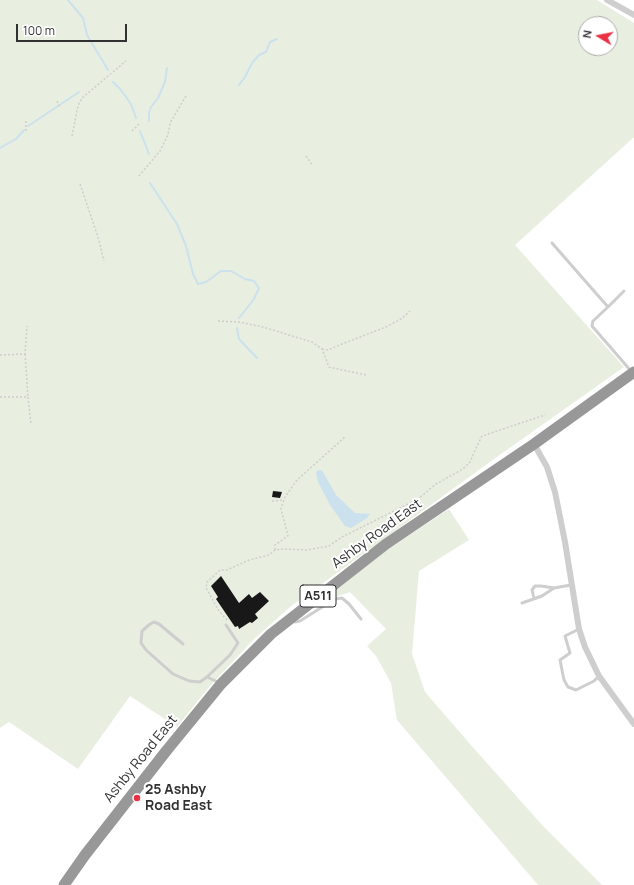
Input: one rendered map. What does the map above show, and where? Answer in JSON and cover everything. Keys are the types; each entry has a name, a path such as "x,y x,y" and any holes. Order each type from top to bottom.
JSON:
{"highway":[{"name":"Ashby Road East","path":"64,885 85,855 221,684 291,616 386,544 534,444 633,373"}],"street":[{"path":"607,0 634,15"},
{"path":"534,444 547,467 555,492 565,542 579,629 585,647 599,676 634,724"}],"lane":[{"path":"552,243 608,307"},
{"path":"624,292 594,321 592,326 633,373"},
{"path":"534,598 532,590 535,586 554,588 571,585"},
{"path":"522,603 542,596 554,588"},
{"path":"291,616 295,622 300,622 335,599 342,598 361,619"},
{"path":"182,644 159,624 154,622 142,631 140,643 173,674 189,681 200,682 230,654 238,643 226,625"},
{"path":"579,629 565,636 570,653 560,660 564,680 568,687 576,690 594,681 599,676"},
{"path":"207,677 221,684"}],"path":[{"path":"72,136 78,106 82,98 126,61"},
{"path":"139,176 160,151 168,135 170,123 186,96"},
{"path":"57,101 60,108"},
{"path":"26,121 26,131"},
{"path":"132,131 140,123"},
{"path":"306,156 313,166"},
{"path":"80,184 98,237 104,261"},
{"path":"218,321 239,322 263,327 312,342 322,349 328,350 386,327 401,319 410,311"},
{"path":"28,326 25,354 31,424"},
{"path":"322,349 329,367 366,375"},
{"path":"0,355 25,354"},
{"path":"0,397 28,397"},
{"path":"230,624 219,612 206,588 206,582 220,570 227,570 249,560 268,555 275,550 307,550 329,546 342,536 418,499 436,484 463,469 470,462 476,446 482,436 545,414"},
{"path":"275,550 275,545 288,536 281,509 285,497 297,480 345,437"},
{"path":"272,501 283,500"}],"shaded area":[{"path":"0,0 597,0 634,23 634,138 515,245 624,367 290,607 254,639 209,687 177,727 130,696 78,769 9,722 0,728"},
{"path":"449,509 469,540 419,571 412,654 425,692 543,826 602,885 538,885 397,720 391,683 376,656 367,646 386,629 350,592 313,605 379,555"}],"water":[{"path":"318,470 323,472 336,495 355,513 370,514 367,518 351,528 345,526 330,505 318,482 316,473"}],"building":[{"path":"273,491 282,492 280,498 272,497"},
{"path":"221,576 239,603 249,594 252,598 260,592 269,601 255,614 258,618 252,623 250,622 239,629 238,626 235,627 216,599 218,597 211,586"}],"waterway":[{"path":"68,0 83,18 87,35 108,70"},
{"path":"239,85 252,63 259,55 266,52 270,42 277,39"},
{"path":"149,121 149,112 158,98 165,82 167,68"},
{"path":"113,82 131,104 136,118"},
{"path":"28,126 79,92"},
{"path":"0,148 16,139 24,130"},
{"path":"140,131 149,154"},
{"path":"150,183 177,224 186,246 193,274 198,284 206,282 221,271 231,271 245,279 254,281 259,288 254,299 239,318"},
{"path":"237,328 239,339 257,358"}],"place":[{"name":"25 Ashby Road East","path":"137,798"}]}
